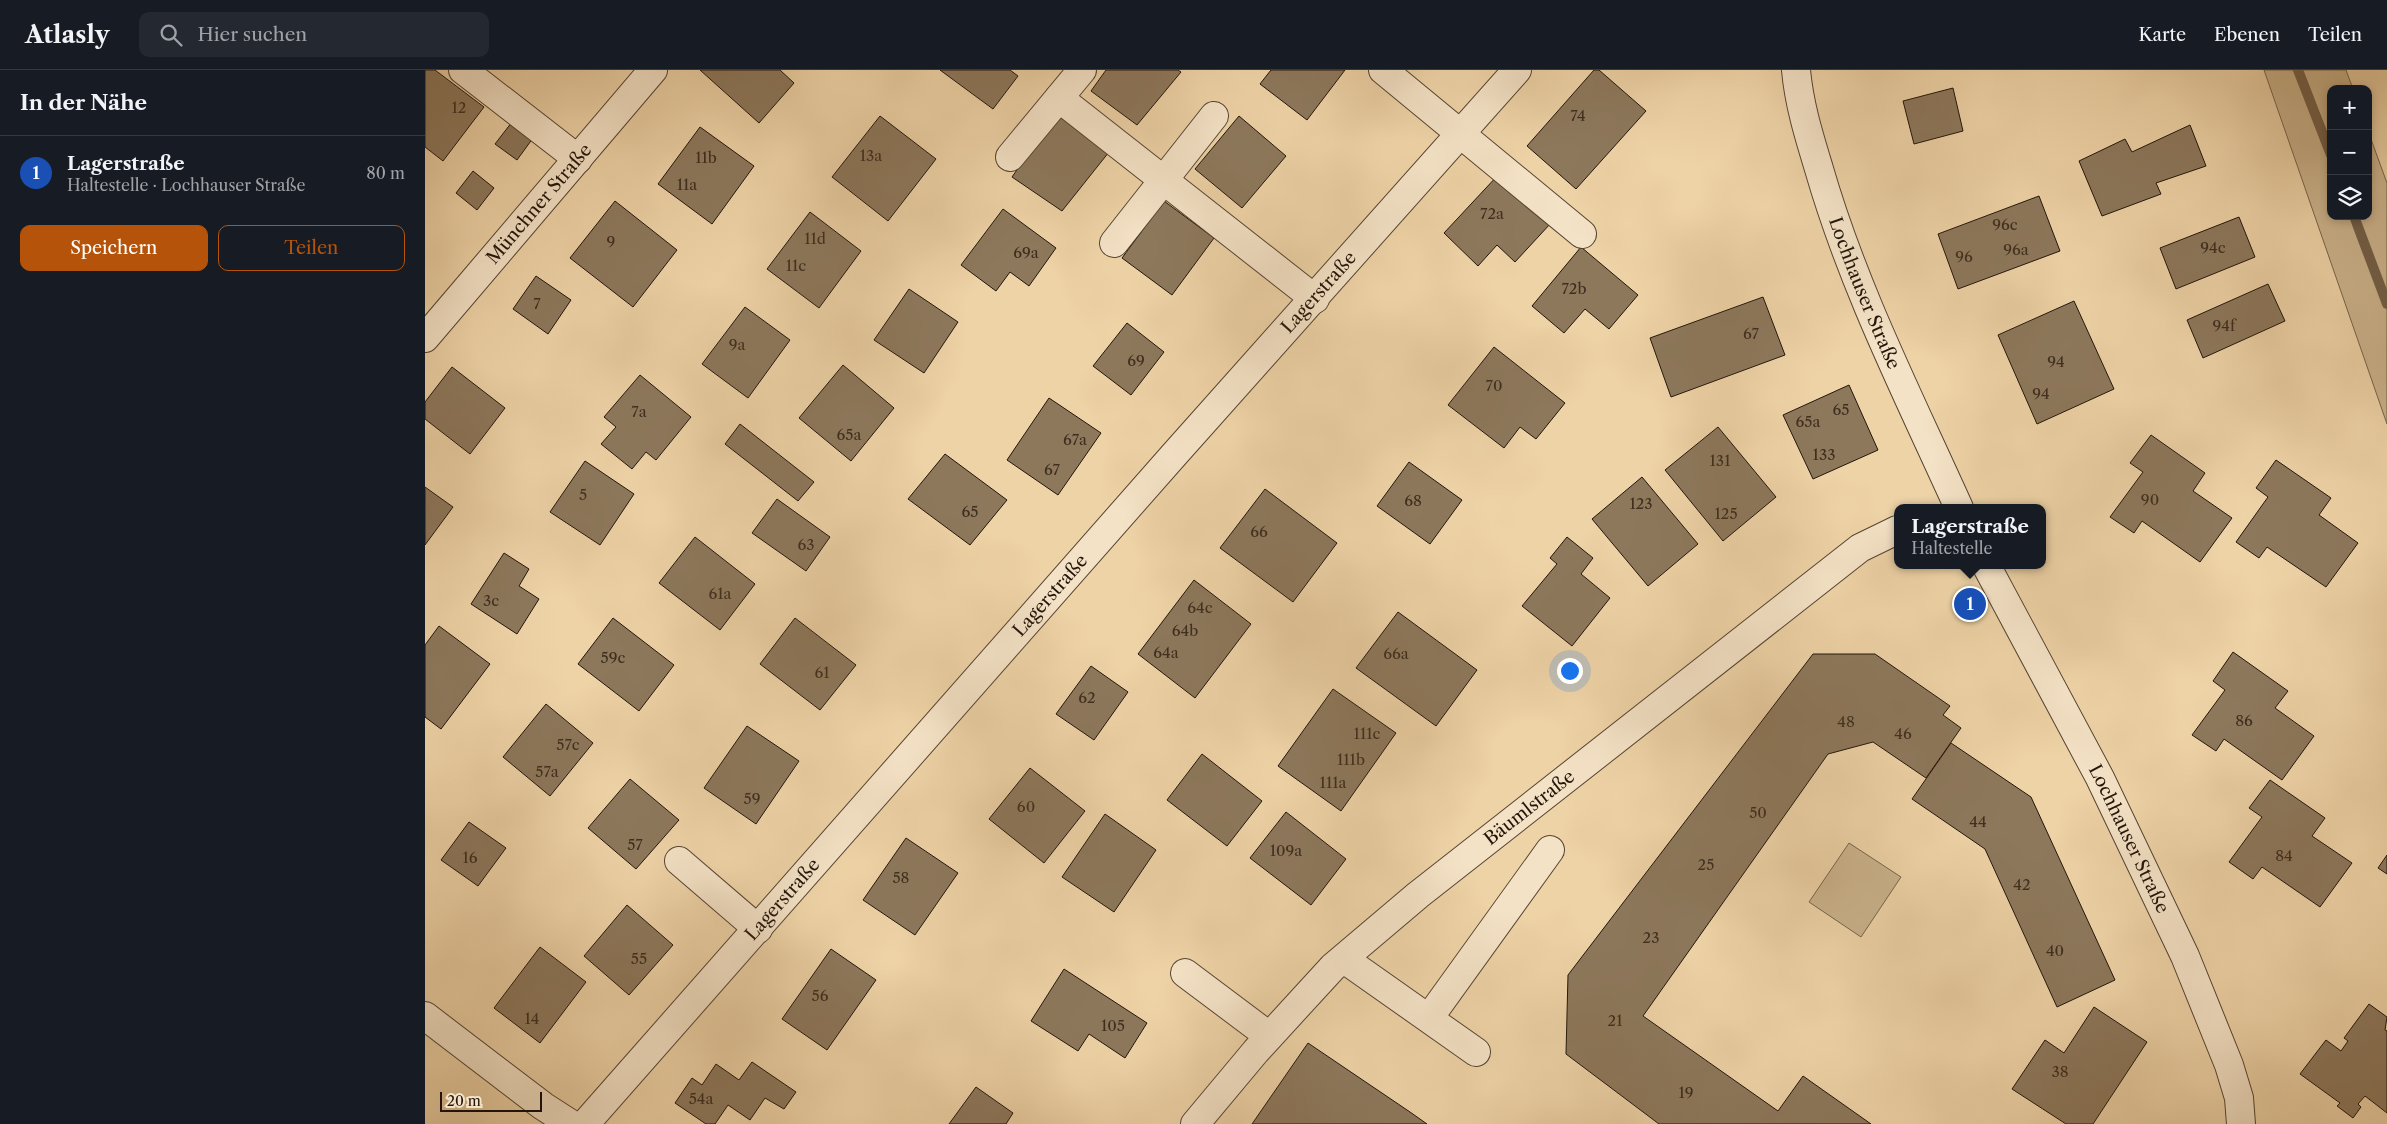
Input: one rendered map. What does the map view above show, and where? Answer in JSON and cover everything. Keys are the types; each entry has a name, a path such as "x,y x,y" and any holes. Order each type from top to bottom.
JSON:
{"street":[{"path":"463,70 578,159"},
{"name":"Münchner Straße","path":"425,338 653,70"},
{"path":"1010,157 1082,70"},
{"path":"1383,70 1582,234"},
{"name":"Lagerstraße","path":"585,1124 1166,464 1517,70"},
{"name":"Lochhauser Straße","path":"1796,70 1799,100 1832,213 1887,352 1952,504"},
{"path":"1059,98 1315,299"},
{"path":"1113,243 1214,116"},
{"name":"Bäumlstraße","path":"1195,1124 1269,1036 1333,967 1418,895 1853,554 1894,532"},
{"name":"Lochhauser Straße","path":"1988,569 2100,778 2181,947 2229,1065 2239,1098 2241,1124"},
{"path":"1429,1018 1550,850"},
{"path":"679,861 758,929"},
{"path":"1344,958 1476,1052"},
{"path":"1185,973 1269,1036"},
{"path":"425,1016 543,1106 571,1124"}],"shaded area":[{"path":"2264,70 2346,70 2352,85 2327,85 2327,220 2372,220 2372,142 2387,183 2387,424"},
{"path":"1849,843 1901,877 1861,937 1809,902"}],"building":[{"path":"425,70 435,70 484,107 443,161 425,147"},
{"path":"700,70 780,70 794,83 759,123"},
{"path":"940,70 1010,70 1018,76 993,109"},
{"path":"1106,70 1178,70 1181,72 1137,125 1091,91"},
{"path":"1271,70 1345,70 1307,120 1260,84"},
{"path":"1594,70 1599,70 1646,111 1576,189 1527,146"},
{"path":"1953,88 1963,131 1914,144 1903,101"},
{"path":"1056,114 1109,152 1062,211 1012,177"},
{"path":"880,116 936,159 888,221 832,177"},
{"path":"1239,116 1286,156 1242,208 1195,169"},
{"path":"512,122 533,138 517,160 495,144"},
{"path":"2190,125 2206,166 2156,183 2161,194 2102,216 2079,161 2125,139 2132,152"},
{"path":"700,127 754,166 712,224 658,184"},
{"path":"473,171 494,188 477,210 456,193"},
{"path":"1499,174 1551,223 1515,262 1497,245 1478,266 1444,233"},
{"path":"2039,196 2060,251 1958,289 1938,234"},
{"path":"615,201 677,250 633,307 570,258"},
{"path":"1164,201 1214,238 1172,295 1122,258"},
{"path":"1003,209 1056,248 1029,286 1010,272 996,291 961,265"},
{"path":"810,212 861,251 819,308 767,269"},
{"path":"2239,217 2255,257 2176,289 2160,248"},
{"path":"1581,247 1638,295 1609,329 1585,309 1564,333 1532,306"},
{"path":"536,276 571,300 548,334 513,309"},
{"path":"2268,284 2285,321 2203,358 2187,320"},
{"path":"909,289 958,322 924,373 874,340"},
{"path":"1763,297 1785,355 1671,397 1650,338"},
{"path":"2074,301 2114,389 2037,424 1998,335"},
{"path":"745,307 790,340 748,398 702,364"},
{"path":"1127,323 1164,352 1131,395 1093,366"},
{"path":"1494,347 1565,403 1536,439 1520,427 1504,448 1448,405"},
{"path":"843,365 894,408 851,461 799,418"},
{"path":"452,367 505,408 470,454 425,419 425,402"},
{"path":"640,375 691,417 656,460 646,452 632,469 601,444 616,427 604,417"},
{"path":"1849,385 1878,450 1813,479 1783,415"},
{"path":"1049,398 1101,433 1058,495 1007,460"},
{"path":"740,424 814,482 798,501 725,444"},
{"path":"1718,427 1776,497 1723,541 1665,470"},
{"path":"2151,435 2205,473 2193,491 2232,518 2200,562 2142,521 2134,533 2110,517 2143,472 2130,463"},
{"path":"945,454 1007,500 970,545 908,499"},
{"path":"2276,460 2331,498 2319,515 2358,543 2326,587 2267,547 2259,558 2236,542 2268,497 2256,488"},
{"path":"585,461 634,494 600,545 550,512"},
{"path":"1409,462 1462,500 1430,544 1377,506"},
{"path":"1642,477 1698,544 1648,586 1592,519"},
{"path":"425,487 453,507 425,545"},
{"path":"1265,489 1337,543 1293,602 1220,548"},
{"path":"777,499 830,537 806,571 752,533"},
{"path":"695,537 755,584 720,630 659,583"},
{"path":"1567,537 1593,558 1581,574 1610,598 1572,646 1522,606 1557,564 1550,558"},
{"path":"504,553 529,569 519,586 539,599 517,634 471,604"},
{"path":"1194,580 1251,624 1195,698 1138,654"},
{"path":"1398,612 1477,670 1436,726 1356,668"},
{"path":"613,618 674,665 639,711 578,664"},
{"path":"795,618 856,665 820,710 760,664"},
{"path":"439,626 490,664 441,729 425,717 425,645"},
{"path":"2233,652 2288,691 2275,708 2314,736 2282,780 2224,739 2216,751 2192,735 2225,690 2213,681"},
{"path":"1813,654 1875,654 1950,706 1943,715 1961,728 1926,778 1873,742 1828,754 1643,1016 1778,1111 1803,1076 1871,1124 1659,1124 1566,1054 1568,975"},
{"path":"1091,666 1128,692 1094,740 1056,714"},
{"path":"1333,689 1396,733 1341,811 1278,766"},
{"path":"546,704 593,743 550,796 503,757"},
{"path":"747,726 799,761 756,824 704,788"},
{"path":"1951,743 2031,797 2115,980 2057,1007 1985,849 1912,799"},
{"path":"1202,754 1262,801 1227,846 1167,800"},
{"path":"1030,768 1085,811 1044,863 989,819"},
{"path":"630,779 679,820 636,869 588,828"},
{"path":"2270,780 2325,818 2312,836 2352,863 2320,907 2262,867 2253,879 2229,862 2262,817 2249,808"},
{"path":"1286,812 1346,859 1311,905 1250,858"},
{"path":"1105,814 1156,850 1114,912 1062,877"},
{"path":"469,822 506,848 478,886 441,860"},
{"path":"906,838 958,873 915,935 863,900"},
{"path":"2387,855 2387,874 2378,868"},
{"path":"627,905 673,945 629,995 584,956"},
{"path":"540,947 586,982 540,1043 494,1008"},
{"path":"831,949 876,980 827,1050 782,1019"},
{"path":"1064,969 1147,1023 1125,1058 1089,1034 1078,1051 1031,1021"},
{"path":"2369,1004 2387,1017 2385,1030 2387,1031 2387,1113 2365,1096 2358,1104 2361,1107 2353,1118 2337,1106 2340,1103 2300,1074 2326,1040 2341,1051 2348,1041 2344,1038"},
{"path":"2094,1007 2147,1042 2093,1124 2066,1124 2012,1089 2045,1040 2064,1053"},
{"path":"1308,1043 1410,1112 1427,1124 1252,1124"},
{"path":"752,1062 796,1092 784,1109 765,1098 750,1120 728,1105 715,1124 706,1124 675,1103 692,1078 702,1085 716,1064 739,1080"},
{"path":"976,1087 1013,1113 1006,1124 949,1124"}],"waterway":[{"path":"2298,70 2327,145"},
{"path":"2356,220 2387,304"}],"place":[{"name":"Lagerstraße","path":"1970,604"}]}
